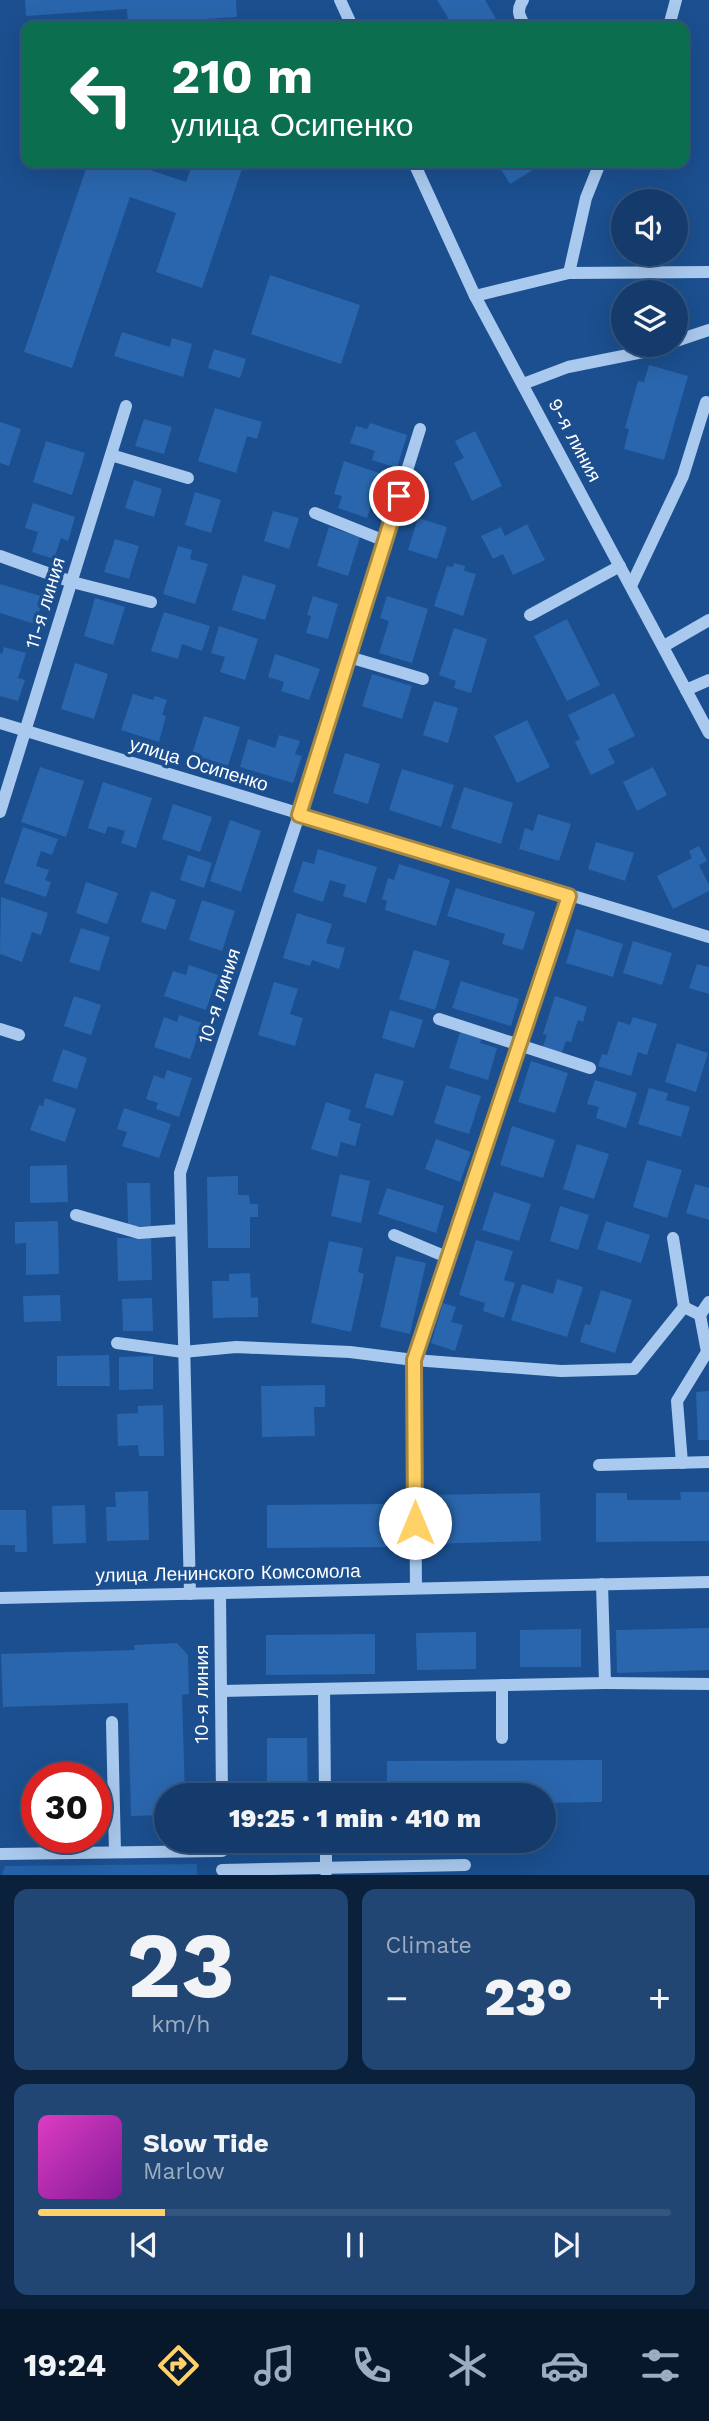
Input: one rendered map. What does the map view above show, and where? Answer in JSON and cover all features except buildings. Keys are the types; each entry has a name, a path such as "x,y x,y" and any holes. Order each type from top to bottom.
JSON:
{"street":[{"path":"340,0 350,21"},
{"path":"522,21 518,7 523,0"},
{"path":"670,21 676,0"},
{"name":"9-я линия","path":"416,168 475,296 709,733"},
{"path":"569,273 586,198 598,168"},
{"path":"475,296 569,273 709,272"},
{"path":"688,337 709,330"},
{"path":"523,384 568,367 618,357"},
{"path":"631,586 682,476 706,402"},
{"name":"11-я линия","path":"0,812 126,405"},
{"name":"10-я линия","path":"190,1594 180,1173 299,815 420,429"},
{"path":"111,455 188,478"},
{"path":"315,513 385,541"},
{"path":"0,556 72,583 151,603"},
{"path":"530,615 620,566"},
{"path":"664,646 709,620"},
{"path":"349,657 423,679"},
{"path":"686,690 709,680"},
{"name":"улица Осипенко","path":"0,723 709,937"},
{"path":"416,1588 414,1360 569,896"},
{"path":"439,1019 590,1068"},
{"path":"0,1029 19,1035"},
{"path":"76,1216 139,1233 181,1230"},
{"path":"394,1235 449,1258"},
{"path":"117,1343 183,1352 236,1347 350,1352 414,1360 561,1371 634,1369 684,1307 673,1238"},
{"path":"682,1463 677,1401 707,1352 700,1315 709,1301"},
{"path":"684,1307 700,1315"},
{"path":"599,1465 709,1462"},
{"name":"улица Ленинского Комсомола","path":"0,1598 709,1582"},
{"path":"602,1584 605,1683"},
{"name":"10-я линия","path":"220,1593 222,1783"},
{"path":"221,1691 605,1683 709,1684"},
{"path":"502,1685 502,1738"},
{"path":"324,1690 326,1783"},
{"path":"112,1722 115,1852"},
{"path":"0,1854 154,1850"},
{"path":"222,1853 222,1872 466,1865"},
{"path":"326,1853 326,1871"}],"shaded area":[{"path":"197,1864 197,1875 2,1875 5,1866"}],"route":[{"path":"399,496 299,815 569,896 414,1360 415,1523"}]}
